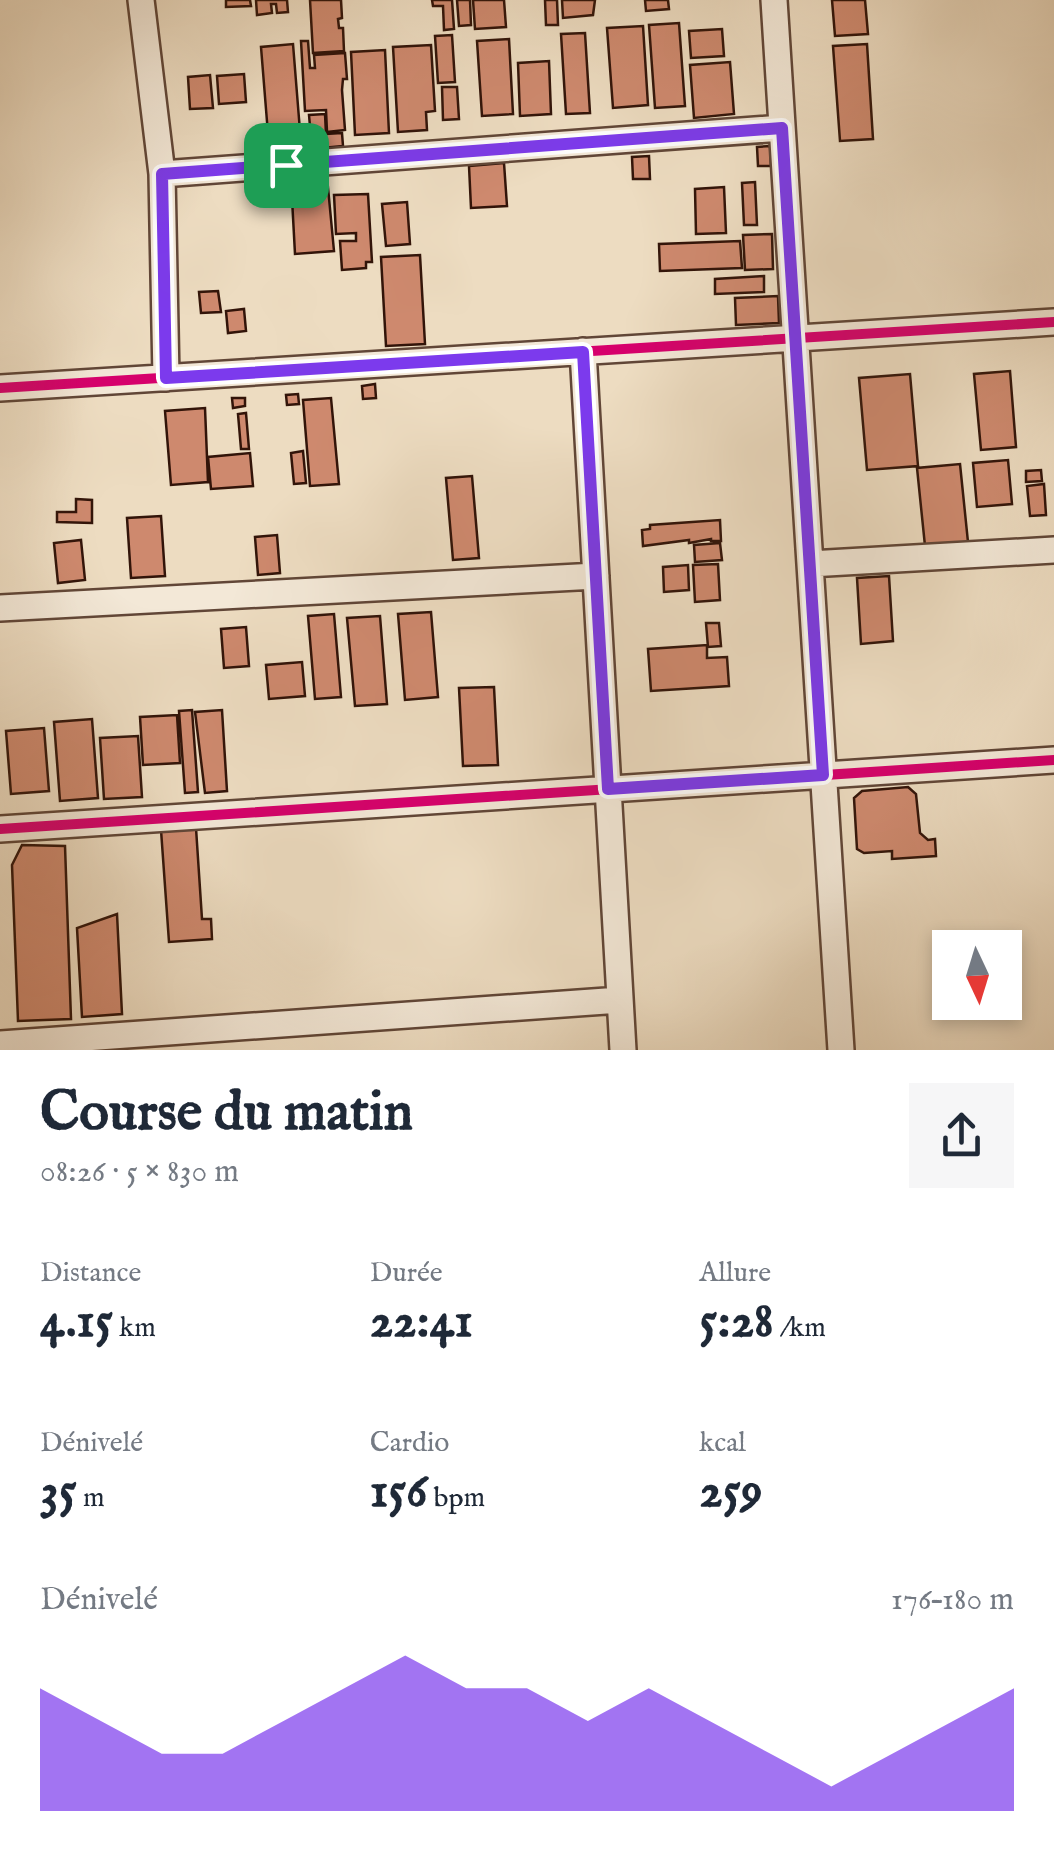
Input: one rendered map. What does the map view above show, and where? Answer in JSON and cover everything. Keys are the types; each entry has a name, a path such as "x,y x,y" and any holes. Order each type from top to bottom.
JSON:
{"street":[{"path":"140,0 162,174 166,378"},
{"path":"774,0 841,1050"},
{"path":"162,174 782,128"},
{"path":"0,388 1054,322"},
{"path":"583,352 623,1050"},
{"path":"810,564 1054,550"},
{"path":"0,608 596,576"},
{"path":"0,829 1054,760"},
{"path":"0,1044 620,1000"}],"building":[{"path":"226,0 250,0 251,6 226,7"},
{"path":"256,0 287,0 288,12 277,13 276,4 271,4 272,13 257,15"},
{"path":"310,0 341,0 342,18 338,19 339,28 343,28 344,51 313,53"},
{"path":"432,0 452,0 454,29 444,30 443,6 433,6"},
{"path":"457,0 470,0 471,25 459,26"},
{"path":"473,0 504,0 506,27 475,29"},
{"path":"545,0 557,0 558,25 546,25"},
{"path":"562,0 595,0 593,15 563,18"},
{"path":"645,0 668,0 669,9 646,11"},
{"path":"832,0 865,0 868,34 835,36"},
{"path":"679,23 685,106 655,108 649,25"},
{"path":"643,26 648,105 613,108 607,28"},
{"path":"722,29 724,56 691,58 689,31"},
{"path":"585,33 590,113 566,114 561,34"},
{"path":"452,35 455,82 438,83 435,36"},
{"path":"509,39 513,114 482,116 477,41"},
{"path":"301,41 308,41 310,68 315,68 314,55 345,53 345,130 327,132 326,110 305,111"},
{"path":"293,44 300,131 268,134 261,47"},
{"path":"867,44 873,139 840,141 833,46"},
{"path":"431,45 435,111 426,112 427,130 398,132 393,47"},
{"path":"385,50 389,133 355,135 351,52"},
{"path":"549,61 551,114 520,116 518,63"},
{"path":"730,62 734,114 694,118 690,65"},
{"path":"244,74 246,102 219,104 217,76"},
{"path":"210,75 213,108 190,109 188,77"},
{"path":"442,87 457,87 459,119 443,120"},
{"path":"325,114 326,134 342,133 343,146 312,149 309,115"},
{"path":"770,146 771,166 758,166 757,147"},
{"path":"649,156 650,179 633,179 632,157"},
{"path":"504,163 507,206 471,208 469,166"},
{"path":"327,177 334,251 295,254 291,180"},
{"path":"755,182 757,225 744,225 742,183"},
{"path":"724,187 726,233 696,234 695,189"},
{"path":"368,194 372,262 366,262 366,268 342,270 340,241 356,241 356,233 336,234 334,195"},
{"path":"407,202 410,244 386,246 382,204"},
{"path":"772,234 773,269 745,270 743,235"},
{"path":"740,241 742,268 660,271 659,244"},
{"path":"420,255 425,344 386,346 381,257"},
{"path":"764,276 764,292 715,294 715,279"},
{"path":"218,291 221,312 201,313 199,292"},
{"path":"778,296 779,323 736,325 735,298"},
{"path":"244,309 246,331 228,333 226,311"},
{"path":"1010,371 1016,447 981,450 974,374"},
{"path":"910,374 918,466 867,470 859,378"},
{"path":"375,384 376,398 363,399 362,386"},
{"path":"298,394 299,404 287,405 286,395"},
{"path":"232,398 245,398 245,406 233,408"},
{"path":"331,398 339,484 310,486 303,400"},
{"path":"205,408 208,482 171,485 165,411"},
{"path":"246,413 249,449 241,449 238,414"},
{"path":"303,451 306,483 294,484 291,453"},
{"path":"250,453 253,486 211,489 208,457"},
{"path":"1008,460 1012,504 977,507 973,463"},
{"path":"960,464 968,542 925,546 917,468"},
{"path":"1041,470 1042,481 1026,482 1026,471"},
{"path":"472,476 479,558 453,560 446,478"},
{"path":"1044,484 1046,515 1030,516 1027,486"},
{"path":"76,499 92,500 92,523 57,522 57,512 76,512"},
{"path":"161,516 165,576 131,578 127,518"},
{"path":"720,520 721,541 689,540 643,546 642,530 650,529 650,525"},
{"path":"277,535 280,573 258,575 255,537"},
{"path":"81,540 85,580 58,583 54,543"},
{"path":"720,543 722,560 695,562 694,545"},
{"path":"718,564 720,600 695,602 693,565"},
{"path":"688,565 689,590 664,592 663,567"},
{"path":"889,576 893,641 861,644 857,578"},
{"path":"431,612 438,697 405,700 398,614"},
{"path":"334,614 341,697 315,699 308,616"},
{"path":"380,616 387,704 355,706 347,618"},
{"path":"706,623 719,623 721,646 708,647"},
{"path":"246,627 249,666 224,668 221,629"},
{"path":"707,645 707,658 727,657 729,686 651,691 648,649"},
{"path":"302,662 305,696 269,699 266,665"},
{"path":"494,687 498,765 463,766 459,688"},
{"path":"192,710 198,792 185,793 179,711"},
{"path":"222,710 227,791 205,793 195,712"},
{"path":"177,715 180,763 143,765 140,717"},
{"path":"92,719 98,798 60,801 54,722"},
{"path":"44,728 49,791 11,794 6,731"},
{"path":"138,736 142,797 104,799 100,738"},
{"path":"908,787 916,794 920,833 928,840 935,839 936,856 892,859 892,851 864,853 857,849 854,798 862,791"},
{"path":"196,828 202,919 211,919 212,939 169,942 161,830"},
{"path":"22,845 65,846 71,1019 18,1021 12,865"},
{"path":"117,914 122,1014 82,1017 77,928"}],"cycle path":[{"path":"0,388 1054,322"},
{"path":"0,829 1054,760"}],"route":[{"path":"782,128 823,775 608,789 583,352 166,378 162,174 286,165 782,128"}]}
